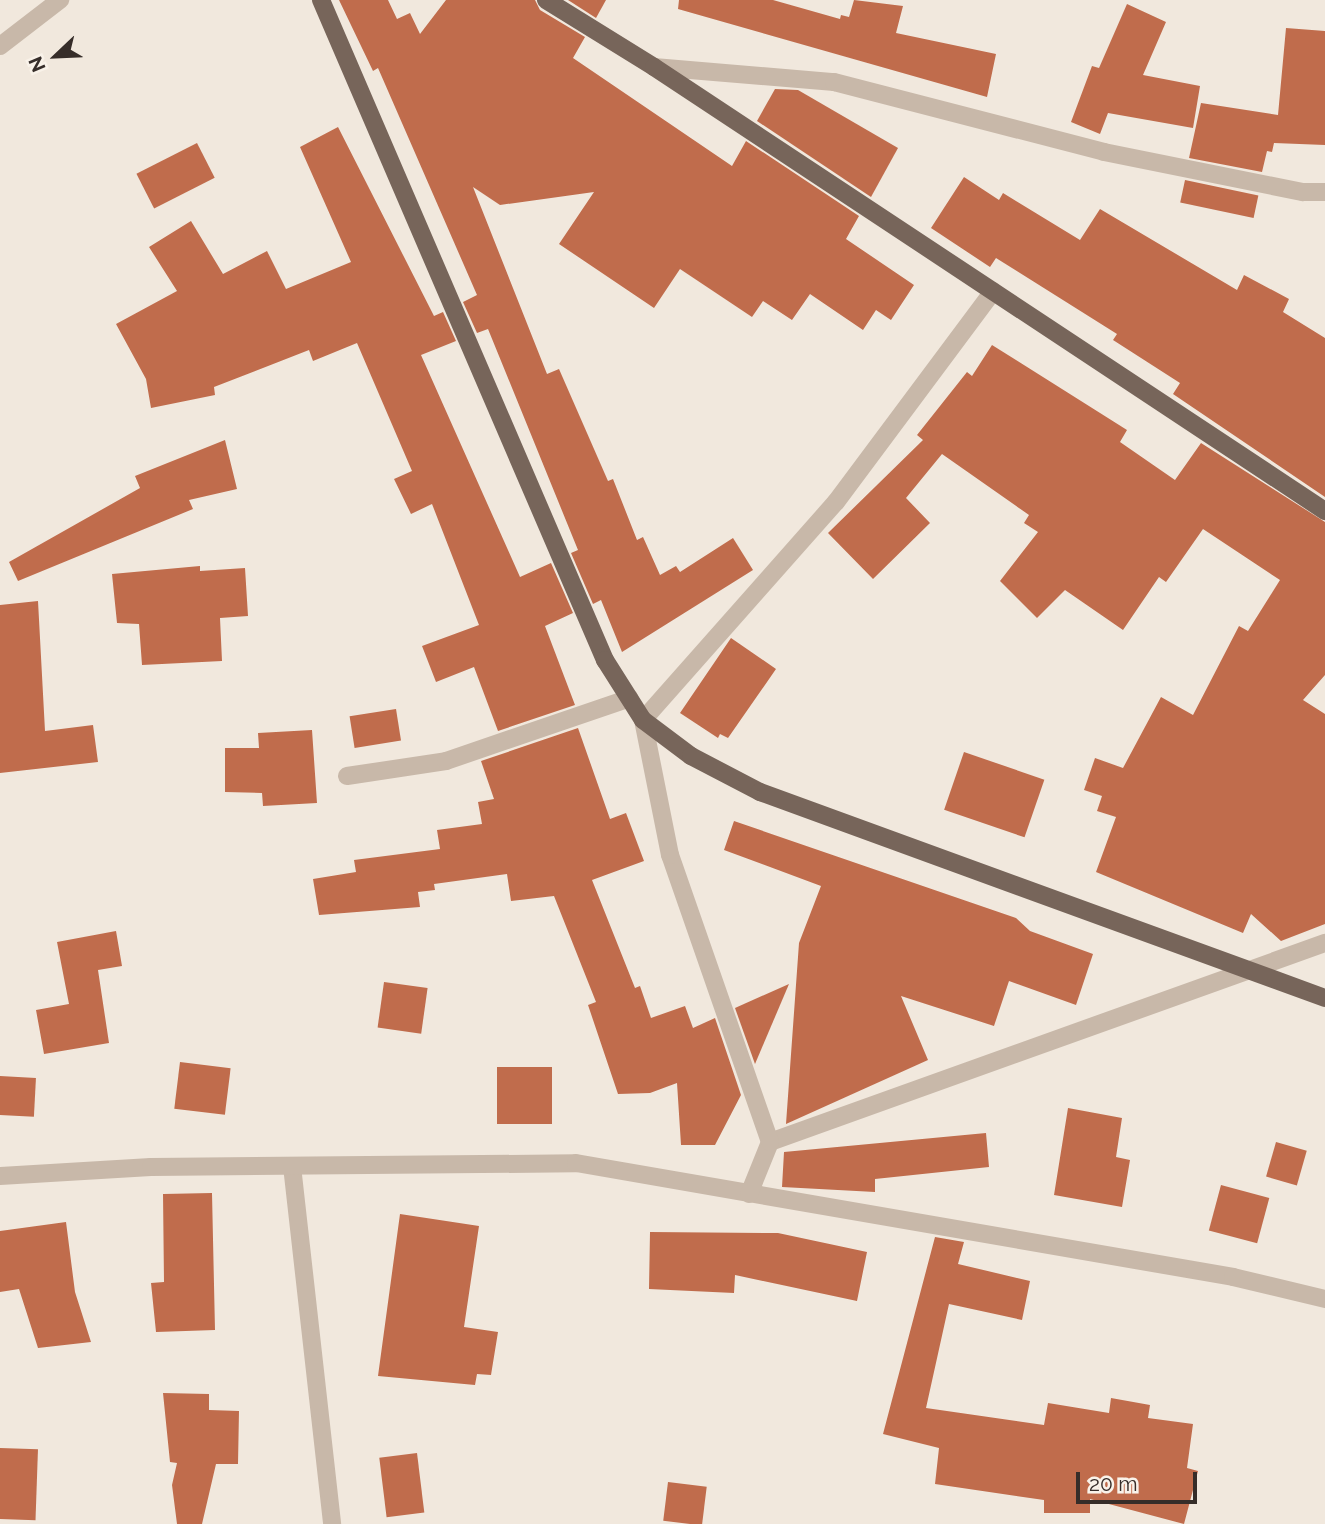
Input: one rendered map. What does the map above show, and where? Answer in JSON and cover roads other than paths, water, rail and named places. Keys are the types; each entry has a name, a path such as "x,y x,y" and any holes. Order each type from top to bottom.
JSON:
{"main road":[{"path":"321,0 605,660 643,720 691,756 760,792 1325,998"},
{"path":"547,0 654,67 1325,511"}],"street":[{"path":"0,47 60,0"},
{"path":"654,67 834,82 1104,152 1303,192 1325,192"},
{"path":"749,1194 770,1142 670,855 643,720 836,502 993,291"},
{"path":"347,776 446,761 630,698"},
{"path":"770,1142 1243,969 1325,943"},
{"path":"0,1177 151,1167 576,1163 1233,1278 1325,1299"},
{"path":"292,1166 332,1524"}]}
